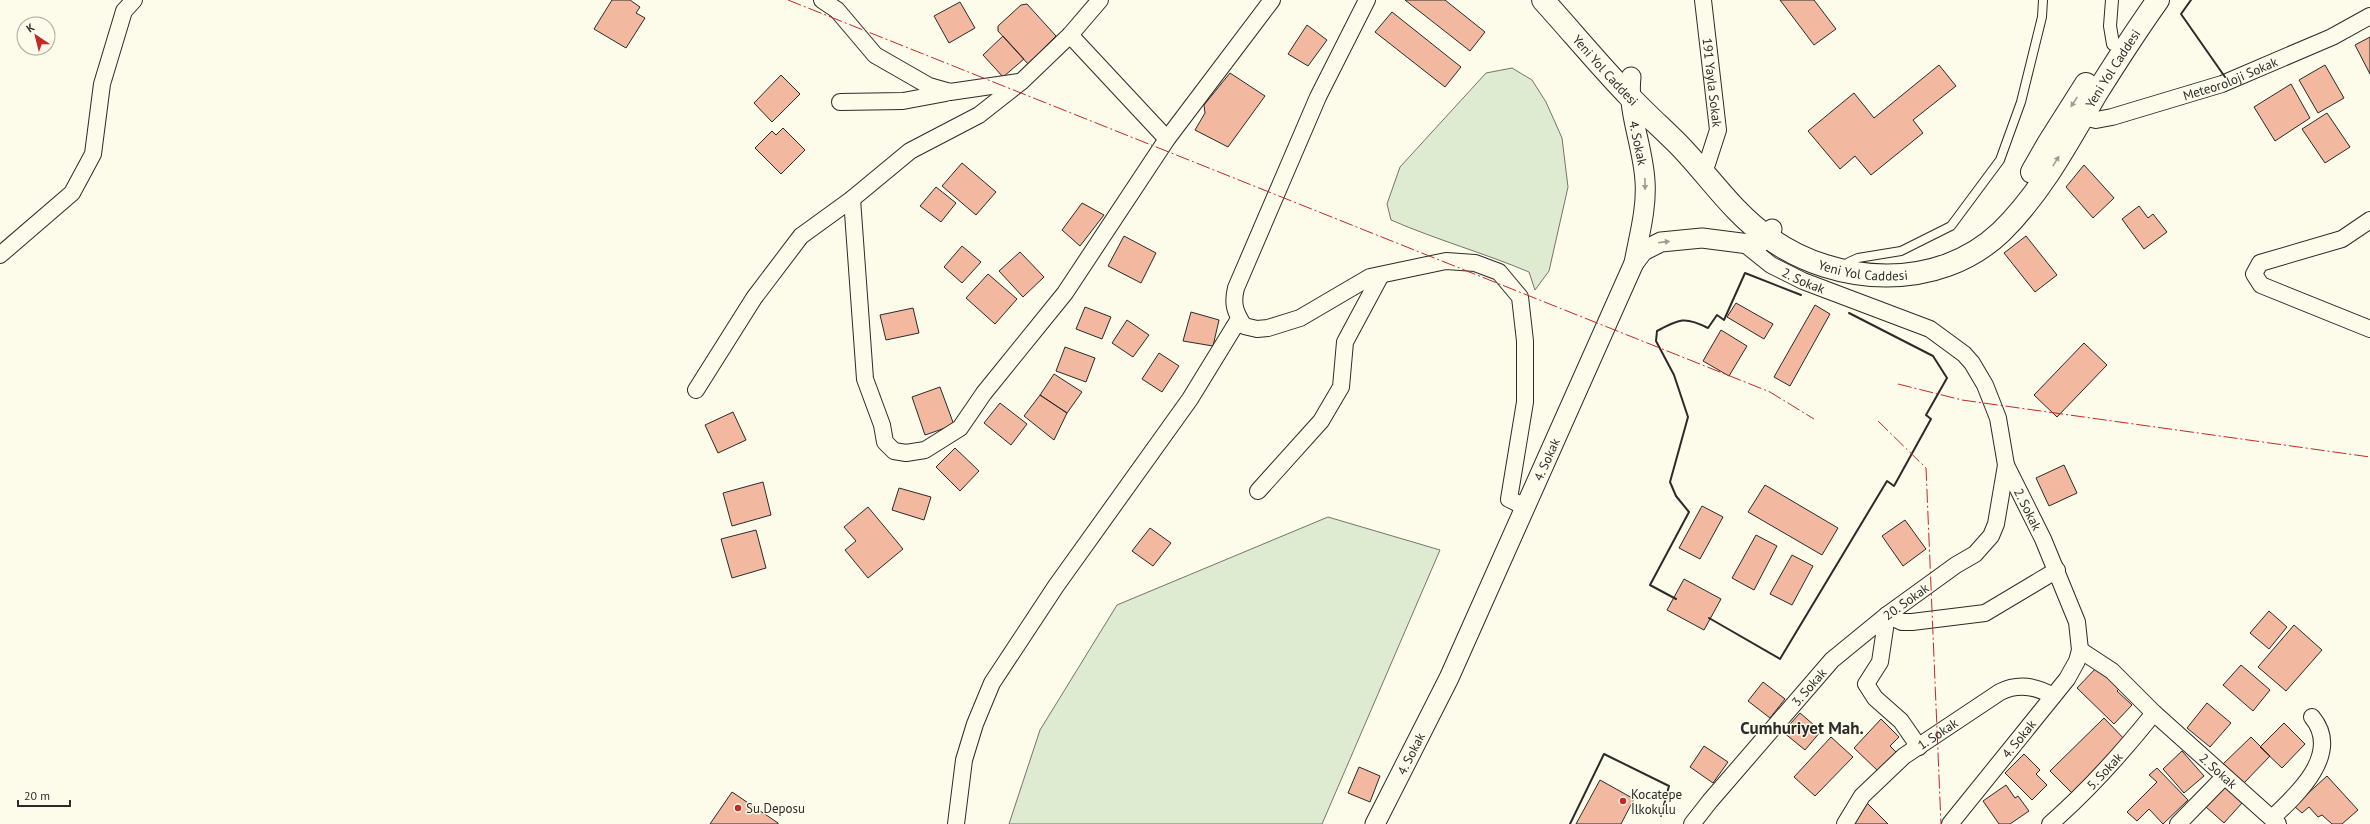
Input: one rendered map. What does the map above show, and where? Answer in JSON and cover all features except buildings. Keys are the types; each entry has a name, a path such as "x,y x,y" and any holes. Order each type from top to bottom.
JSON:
{"main road":[{"name":"Yeni Yol Caddesi","path":"1543,0 1707,164 1770,233 1815,252 1849,262 1892,266 1921,260 1958,246 1972,238 1996,219 2031,174 2048,144 2143,0"},
{"name":"Yeni Yol Caddesi","path":"1558,0 1718,191 1770,233 1813,262 1858,274 1897,276 1916,273 1940,266 1978,250 2000,233 2035,194 2132,36 2158,0"}],"street":[{"path":"0,255 72,193 93,154 102,84 124,11 134,0"},
{"path":"822,0 837,10 875,55 929,86 950,92"},
{"path":"696,390 754,298 801,236 852,199 910,151 980,115 1020,82 1070,35 1100,0"},
{"path":"852,199 865,379 885,442 894,451 906,453 925,450 946,439 960,428 984,393 1065,293 1167,139 1272,0"},
{"path":"1367,0 1318,97 1236,288 1233,298 1234,311 1244,326 1257,329 1268,328 1300,318 1370,277 1446,261 1475,263 1498,272 1520,297 1524,341 1525,402 1509,499 1525,507"},
{"name":"191 Yayla Sokak","path":"1703,0 1718,130 1707,164"},
{"path":"2112,0 2110,26 2113,44"},
{"name":"Meteoroloji Sokak","path":"2083,117 2096,120 2112,117 2222,84 2332,37 2370,16"},
{"path":"1070,35 1167,139"},
{"path":"840,102 903,101 950,92 1020,82"},
{"name":"4. Sokak","path":"1379,820 1449,678 1634,263 1643,217 1645,182 1630,87"},
{"path":"2370,220 2342,239 2260,262 2254,274 2261,285 2370,329"},
{"name":"2. Sokak","path":"1634,263 1643,251 1662,242 1702,238 1746,245 1757,245 1770,233"},
{"name":"2. Sokak","path":"1746,245 1771,265 1803,281 1930,329 1964,354 1985,385 1998,418 2006,465 2057,570 2077,622 2080,650 2112,671 2154,713 2275,821"},
{"path":"1258,491 1322,421 1341,387 1345,342 1381,275"},
{"path":"956,824 964,760 975,724 992,683 1056,586 1190,399 1239,319"},
{"name":"20. Sokak","path":"1919,747 1901,721 1875,698 1866,684 1880,662 1887,614 1956,565 1976,554 1991,536 1996,524 2006,465"},
{"path":"1887,614 1902,622 1912,622 1985,613 2057,570"},
{"name":"3. Sokak","path":"1692,824 1822,670 1852,642 1887,614"},
{"name":"4. Sokak","path":"1950,824 2053,696 2074,666 2080,650"},
{"name":"1. Sokak","path":"1845,824 1862,796 1904,756 2009,688 2035,687 2053,696"},
{"name":"5. Sokak","path":"2050,824 2082,796 2124,751 2154,713"},
{"path":"2275,821 2307,782 2318,761 2322,736 2319,725 2312,716"},
{"path":"2178,824 2224,777"}],"lane":[{"path":"1849,262 1858,258 1900,251 1951,226 2000,160 2021,102 2042,17 2044,0"}],"green space":[{"path":"1512,68 1532,80 1546,102 1562,138 1568,187 1549,271 1535,290 1529,272 1391,220 1387,204 1400,167 1486,73"},
{"path":"1328,517 1440,550 1322,824 1009,824 1040,730 1117,605"}],"wall":[{"path":"2191,0 2181,14 2225,77"},
{"path":"1676,599 1650,585 1689,512 1676,496 1670,482 1688,417 1674,375 1656,341 1657,331 1682,320 1700,324 1708,328 1717,315 1724,320 1745,273 1801,295"},
{"path":"1709,618 1780,659 1887,481 1894,486 1931,419 1926,415 1947,378 1933,356 1849,313"},
{"path":"1570,824 1604,754 1669,786 1661,816"}],"power":[{"path":"788,0 1770,392 1814,419"},
{"path":"1898,384 1962,400 2370,457"},
{"path":"1878,421 1926,468 1941,824"}],"place":[{"name":"Kocatepe İlkokulu","path":"1623,801"},
{"name":"Su Deposu","path":"738,808"}],"district":[{"name":"Cumhuriyet Mah.","path":"1802,728"}]}
